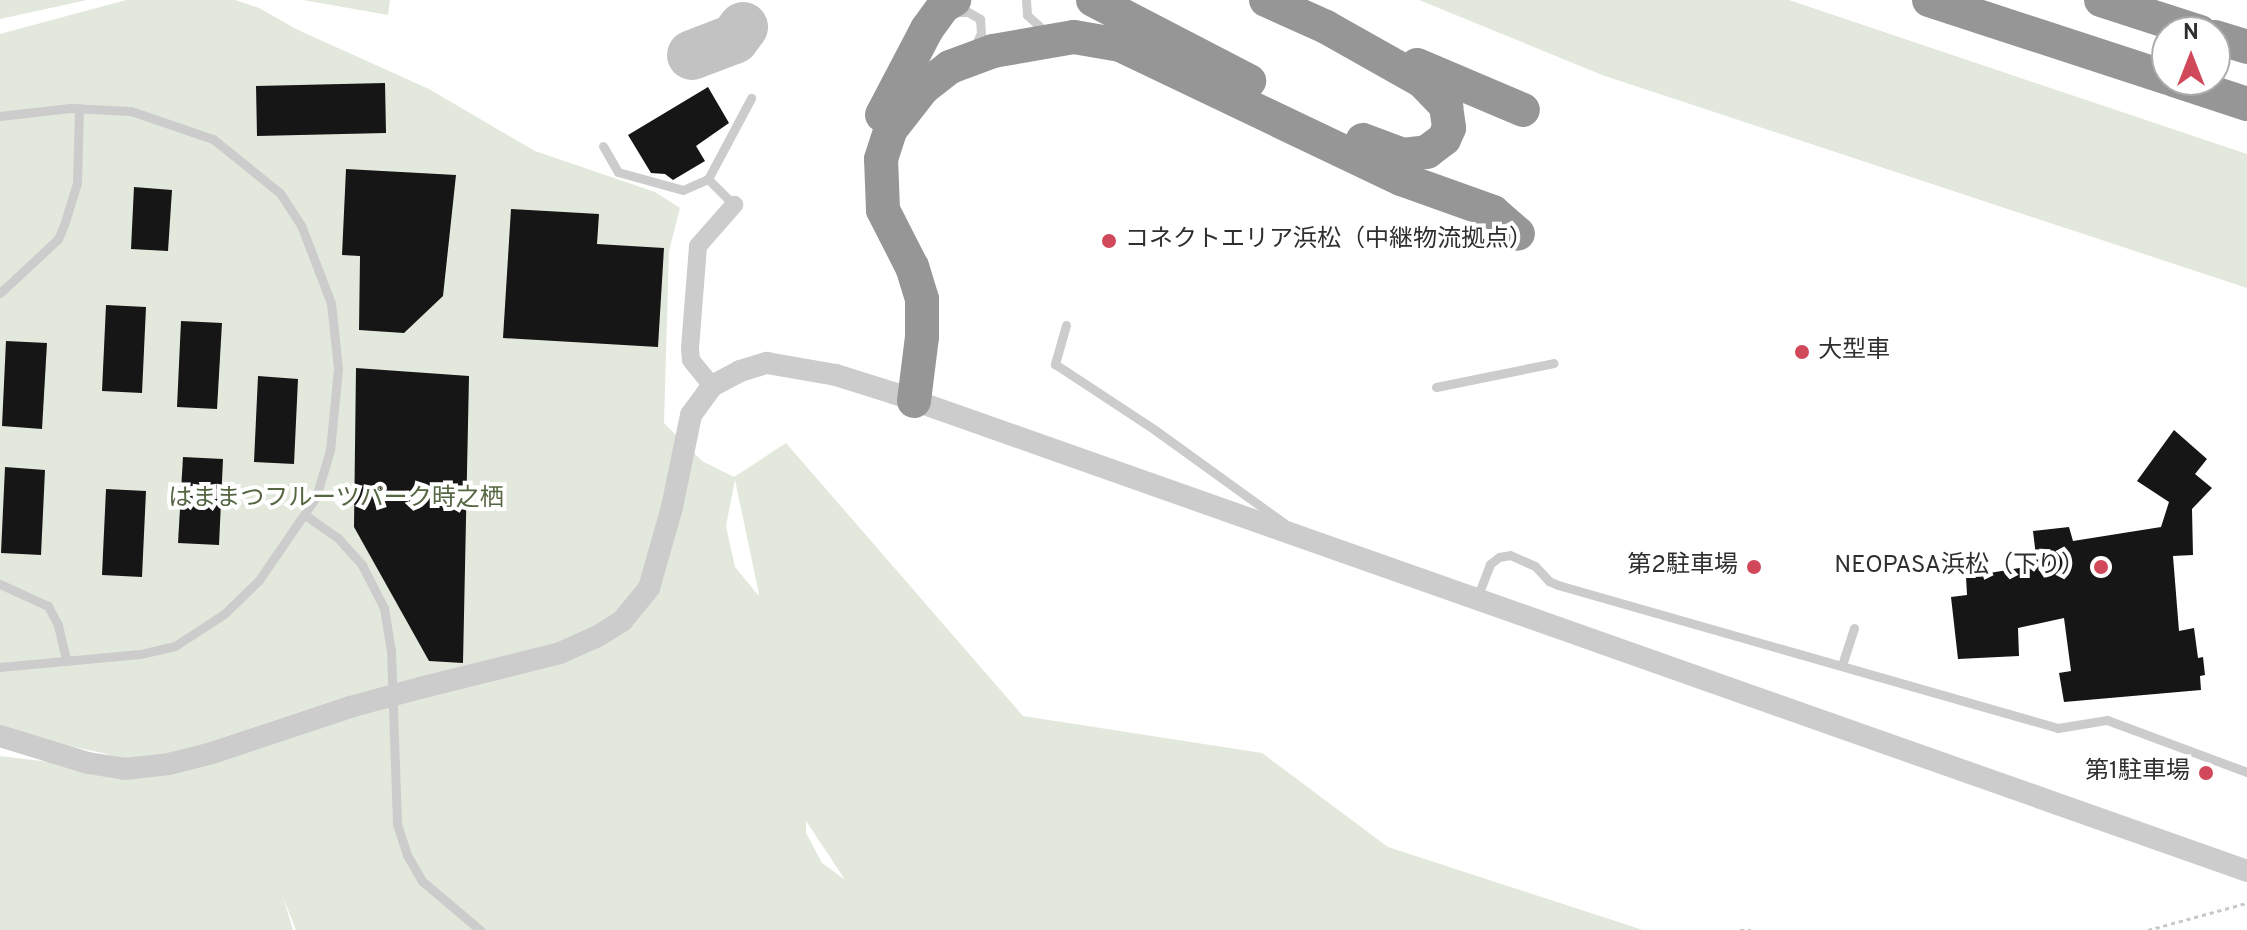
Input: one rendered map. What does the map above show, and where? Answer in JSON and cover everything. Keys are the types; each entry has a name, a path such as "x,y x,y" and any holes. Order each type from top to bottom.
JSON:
{"highway":[{"path":"1093,0 1377,147 1403,155 1427,152 1437,146 1444,139 1450,117 1440,96 1422,81 1326,27"},
{"path":"1266,0 1523,110"},
{"path":"1929,0 2151,73"},
{"path":"2101,0 2151,16"},
{"path":"903,397 908,302 899,272 868,215 866,162 878,123 945,8"},
{"path":"903,397 922,337 922,299 912,267 883,210 881,159 891,129 911,100 936,76 965,60 1060,37 1104,40 1135,51 1401,179 1493,212 1518,234"},
{"path":"2223,96 2247,104"}],"street":[{"path":"712,386 691,360 698,246 734,205"},
{"path":"0,736 88,763 124,769 169,764 212,753 350,707 560,653 598,636 622,621 649,588 672,507 691,415 712,386 740,371 767,363 836,375 903,397 2247,871"}],"lane":[{"path":"1026,0 1031,22 1060,37"},
{"path":"945,8 968,12 980,19 981,33 965,60"},
{"path":"603,146 618,172 683,190 708,179 751,98"},
{"path":"0,293 58,239 64,225 77,183 79,108"},
{"path":"0,116 79,108 131,111 213,139 280,193 301,225 331,303 338,369 330,450 316,497 259,580 209,627 175,646 0,667"},
{"path":"708,179 734,205"},
{"path":"1066,325 1055,364 1254,499 1302,538"},
{"path":"1436,387 1554,363"},
{"path":"305,515 337,537 362,565 384,608 391,651 397,824 407,855 422,881 480,930"},
{"path":"1476,601 1490,564 1499,557 1510,555 1535,566 1558,585 2058,728 2107,720 2247,772"},
{"path":"0,584 48,606 58,625 66,661"},
{"path":"1842,665 1854,628"}],"path":[{"path":"2148,930 2247,903"},
{"path":"1740,930 1751,930"}],"green space":[{"path":"0,0 87,0 0,19"},
{"name":"はままつフルーツパーク時之栖","path":"126,0 235,0 259,8 298,30 429,89 535,151 655,192 680,208 669,251 664,423 702,461 734,477 786,443 1023,716 1262,753 1388,847 1643,930 296,930 283,897 293,930 0,930 0,756 132,772 107,754 0,731 0,34","holes":["735,480 759,594 758,595 735,567 726,526","806,821 844,878 844,879 822,863 806,833"]},
{"path":"303,0 390,0 388,15"},
{"path":"1419,0 1789,0 2247,154 2247,288 1602,75"}],"building":[{"path":"385,83 386,133 257,136 256,86"},
{"path":"708,87 729,123 696,146 705,161 673,180 665,174 651,173 628,135"},
{"path":"346,169 456,175 443,296 404,333 359,330 360,256 342,255"},
{"path":"134,187 172,190 168,251 131,249"},
{"path":"511,209 599,214 597,244 664,248 658,347 503,338"},
{"path":"106,305 146,307 142,393 102,391"},
{"path":"181,321 222,323 217,409 177,407"},
{"path":"6,341 47,343 42,429 2,426"},
{"path":"356,368 469,376 463,663 429,661 354,527"},
{"path":"258,376 298,379 294,464 254,462"},
{"name":"NEOPASA浜松（下り）","path":"2174,430 2207,459 2195,474 2212,488 2192,509 2193,555 2173,556 2179,631 2194,628 2198,658 2203,657 2205,675 2200,676 2201,690 2064,702 2059,673 2071,671 2064,618 2018,628 2019,656 1958,659 1951,597 1967,595 1966,577 2037,565 2033,531 2069,527 2073,541 2161,527 2169,502 2137,481"},
{"path":"183,457 223,459 219,545 178,543"},
{"path":"5,467 45,470 41,555 1,553"},
{"path":"106,489 146,491 142,577 102,575"}],"taxiway":[{"path":"692,55 734,39 743,27"}],"place":[{"name":"コネクトエリア浜松（中継物流拠点）","path":"1109,241"},
{"name":"大型車","path":"1802,352"},
{"name":"第2駐車場","path":"1754,567"},
{"name":"NEOPASA浜松（下り）","path":"2101,567"},
{"name":"第1駐車場","path":"2206,773"}]}
